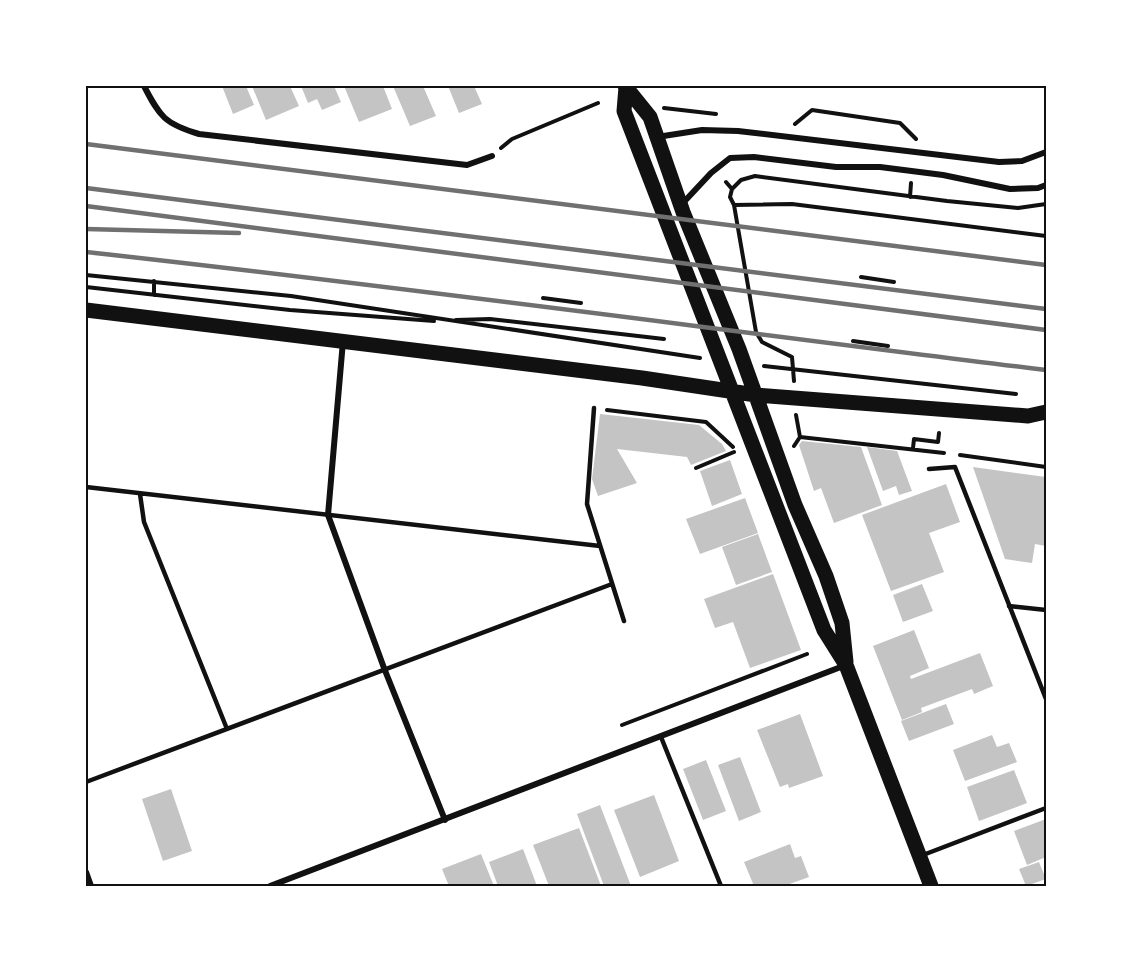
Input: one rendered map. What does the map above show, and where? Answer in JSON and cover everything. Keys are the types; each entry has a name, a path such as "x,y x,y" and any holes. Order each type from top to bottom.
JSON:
{"main road":[{"path":"625,86 650,117 681,206 756,395 842,623 846,665"},
{"path":"625,86 624,111 731,392 824,630 846,665 932,886"},
{"path":"86,310 756,395 1028,416 1047,412"}],"street":[{"path":"144,86 159,115 174,127 199,134 467,165 492,156"},
{"path":"657,137 702,130 738,131 999,162 1023,161 1047,152"},
{"path":"681,206 711,173 730,158 754,157 836,167 891,168 943,175 1010,189 1038,188 1047,185"},
{"path":"343,341 328,514 384,668 445,820"},
{"path":"270,886 846,665"},
{"path":"86,872 91,886"}],"lane":[{"path":"594,408 587,504 624,621"},
{"path":"929,469 955,467 1047,699"},
{"path":"86,487 600,546"},
{"path":"140,494 144,522 227,729"},
{"path":"86,782 384,668 612,585"},
{"path":"1009,606 1047,610"},
{"path":"661,737 721,886"},
{"path":"920,856 1047,808"}],"path":[{"path":"492,156 512,139 598,103"},
{"path":"670,109 726,116"},
{"path":"784,123 795,124 812,110 900,123 917,140"},
{"path":"794,446 800,437 792,357 762,342 756,332 734,205 730,197 732,189 741,180 754,176 910,197 1018,208 1047,204"},
{"path":"726,182 732,189"},
{"path":"910,197 911,183"},
{"path":"734,205 792,204 1047,236"},
{"path":"86,275 291,296 707,359"},
{"path":"861,277 894,282"},
{"path":"154,281 154,295"},
{"path":"86,287 425,321 490,319 664,339"},
{"path":"543,298 581,303"},
{"path":"853,341 888,346"},
{"path":"755,365 1023,395"},
{"path":"594,408 706,422 734,449 696,468"},
{"path":"913,448 914,439 938,442 939,433"},
{"path":"800,437 946,453"},
{"path":"958,454 1047,467"},
{"path":"622,725 807,654"}],"building":[{"path":"222,86 246,86 254,105 233,114"},
{"path":"252,86 290,86 299,106 266,120"},
{"path":"301,86 334,86 341,102 322,110 317,99 308,103"},
{"path":"344,86 383,86 392,109 359,122"},
{"path":"393,86 423,86 436,116 410,126"},
{"path":"448,86 474,86 482,104 459,113"},
{"path":"600,414 699,425 722,444 726,451 691,465 687,457 617,449 637,483 598,496 592,479"},
{"path":"802,441 861,447 882,505 834,523 821,488 814,491 799,445"},
{"path":"867,447 897,451 912,491 899,495 896,486 883,491"},
{"path":"730,460 742,494 712,506 700,471"},
{"path":"973,467 1046,477 1046,546 1035,544 1032,563 1005,559"},
{"path":"946,484 960,522 929,533 944,572 891,591 862,515"},
{"path":"745,498 758,533 700,554 686,519"},
{"path":"758,534 772,572 736,585 722,547"},
{"path":"773,574 801,650 750,668 733,622 715,628 704,599"},
{"path":"922,584 933,611 903,622 893,595"},
{"path":"914,630 929,668 910,676 911,679 980,653 993,686 974,694 972,689 921,708 922,712 902,720 873,646"},
{"path":"946,704 954,724 909,741 901,721"},
{"path":"800,714 823,776 789,788 788,784 780,787 757,730"},
{"path":"992,735 997,747 1009,743 1017,762 965,781 953,750"},
{"path":"740,757 761,812 739,821 718,765"},
{"path":"706,760 726,811 703,820 683,769"},
{"path":"1014,770 1027,803 979,821 967,787"},
{"path":"171,789 192,851 163,861 142,799"},
{"path":"654,795 679,861 640,877 614,810"},
{"path":"600,805 631,886 604,886 577,814"},
{"path":"1046,819 1046,857 1027,865 1014,831"},
{"path":"579,828 601,886 549,886 533,845"},
{"path":"790,844 795,858 801,856 809,877 784,886 754,886 744,862"},
{"path":"523,849 537,886 498,886 489,862"},
{"path":"481,854 494,886 449,886 442,869"},
{"path":"1039,862 1046,879 1026,886 1019,869"}],"railway":[{"path":"86,144 1046,265"},
{"path":"86,188 1046,309"},
{"path":"86,206 1046,330"},
{"path":"86,229 239,233"},
{"path":"86,252 446,294 1046,370"}]}
